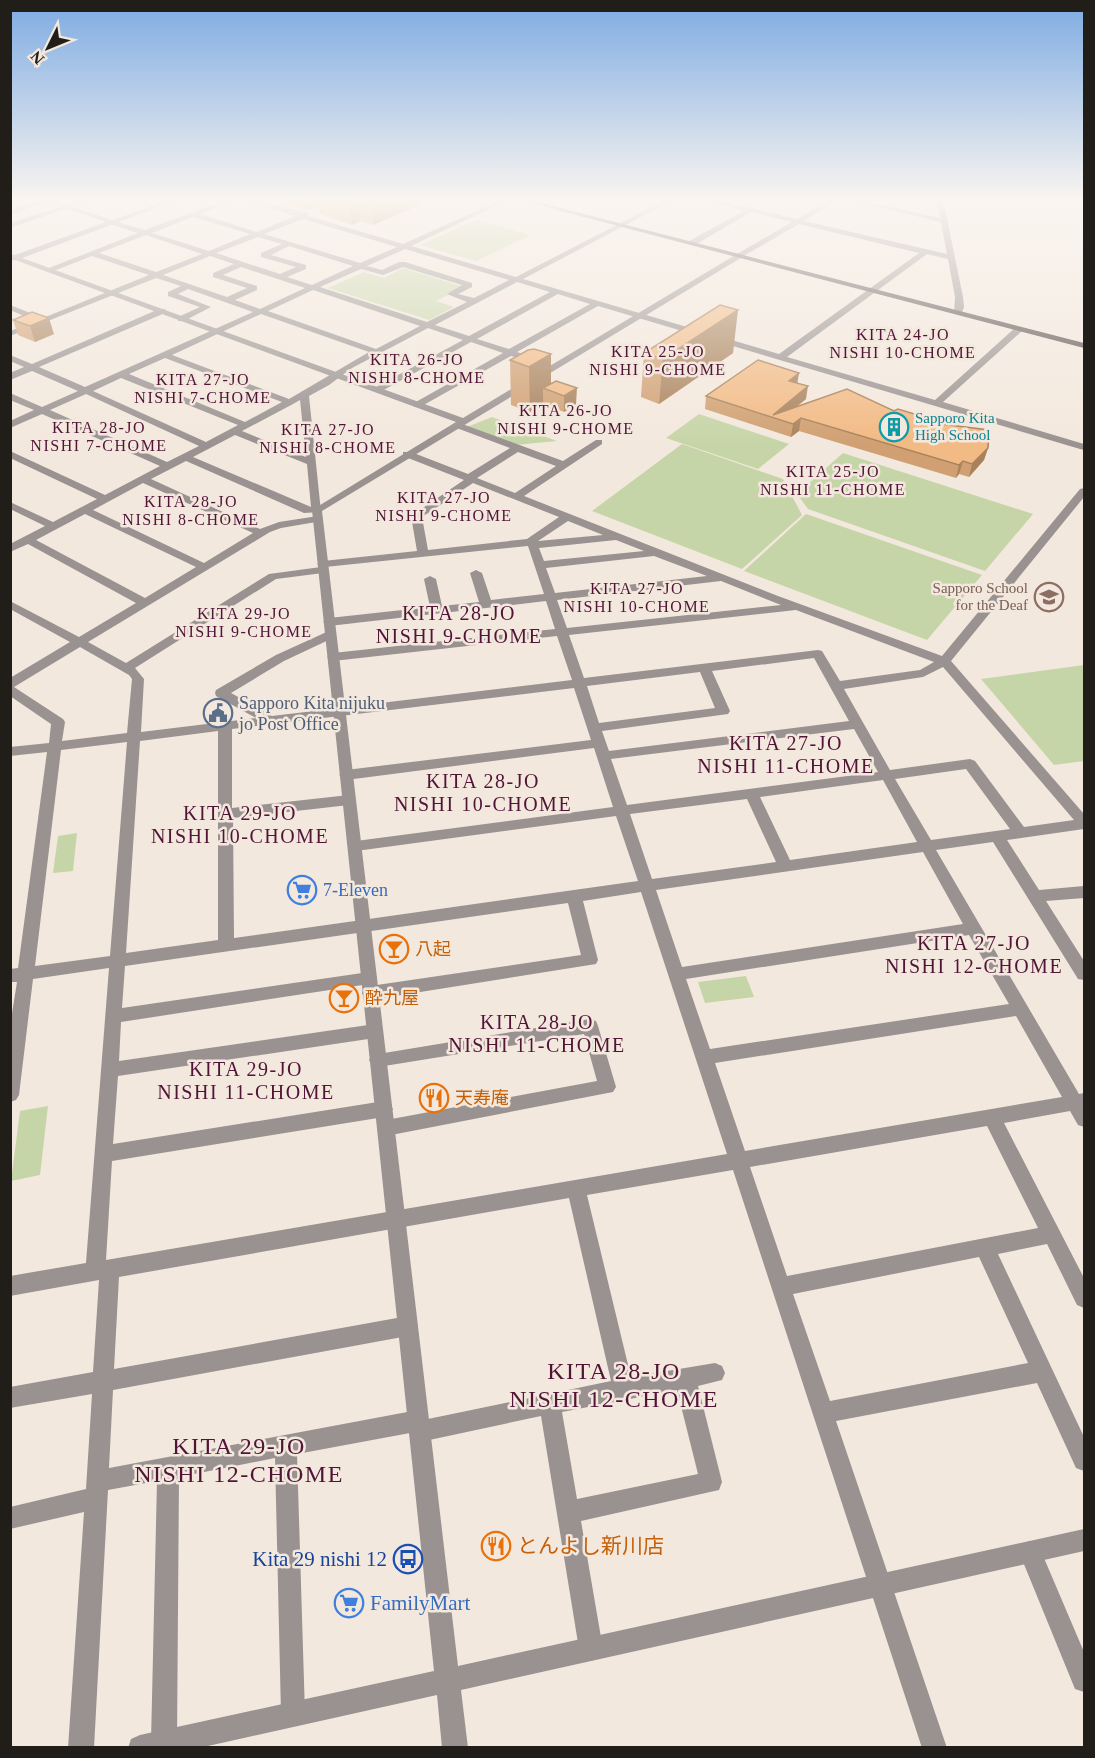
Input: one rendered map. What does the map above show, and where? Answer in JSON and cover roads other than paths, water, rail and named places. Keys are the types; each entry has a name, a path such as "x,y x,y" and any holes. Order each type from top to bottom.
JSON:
{"main road":[{"path":"838,281 1084,346"}],"street":[{"path":"78,281 417,405 563,465"},
{"path":"10,334 142,281"},
{"path":"174,281 377,352"},
{"path":"228,300 254,288 234,281"},
{"path":"292,281 556,368"},
{"path":"10,425 328,281"},
{"path":"456,281 469,285 451,294 474,301"},
{"path":"10,549 304,395 377,352 513,281"},
{"path":"524,281 1084,447"},
{"path":"10,1095 58,722 12,683 261,533 279,525 317,515 407,454 556,368 699,281"},
{"path":"781,357 885,281"},
{"path":"956,281 960,308 958,313"},
{"path":"182,319 207,307 171,294 188,286"},
{"path":"377,390 558,291"},
{"path":"417,405 597,303"},
{"path":"10,307 44,321"},
{"path":"10,377 162,311"},
{"path":"937,403 1019,329"},
{"path":"165,355 290,402"},
{"path":"10,358 87,390 207,446"},
{"path":"122,375 245,425"},
{"path":"304,395 455,1748"},
{"path":"10,396 167,466"},
{"path":"234,431 310,462"},
{"path":"516,497 599,442"},
{"path":"423,554 416,516 517,448"},
{"path":"10,454 105,499"},
{"path":"407,454 617,537 944,661 1084,823"},
{"path":"186,457 317,515"},
{"path":"143,479 261,533"},
{"path":"836,686 923,673 944,661 1084,490"},
{"path":"10,505 53,526"},
{"path":"85,510 204,567"},
{"path":"532,544 566,517"},
{"path":"126,668 273,576 423,554 617,537"},
{"path":"28,540 145,603"},
{"path":"532,544 935,1748"},
{"path":"540,565 657,552"},
{"path":"476,573 486,604"},
{"path":"271,721 221,693 330,628 437,610 722,577"},
{"path":"430,579 437,610"},
{"path":"10,604 133,672 138,679 104,1154 103,1381 81,1748"},
{"path":"333,657 797,606"},
{"path":"10,752 818,654 1019,1009 1081,1107 992,1117 10,1286"},
{"path":"599,742 723,711 704,668"},
{"path":"346,775 599,742 857,724"},
{"path":"225,726 226,945"},
{"path":"356,846 970,764 1020,833"},
{"path":"751,793 785,866"},
{"path":"225,814 349,800"},
{"path":"10,976 1084,823"},
{"path":"997,836 1084,974"},
{"path":"1035,896 1084,892"},
{"path":"113,1016 590,960 574,895"},
{"path":"677,974 973,928"},
{"path":"704,1056 1019,1009"},
{"path":"378,1060 590,1026 607,1087 386,1128"},
{"path":"110,1070 375,1031"},
{"path":"104,1154 384,1109"},
{"path":"992,1117 1084,1298"},
{"path":"576,1188 623,1389"},
{"path":"781,1287 1052,1234"},
{"path":"984,1246 1084,1460"},
{"path":"10,1398 408,1326"},
{"path":"823,1413 1042,1371"},
{"path":"10,1518 168,1467 286,1445 550,1404 715,1372"},
{"path":"569,1512 711,1482 685,1378"},
{"path":"550,1404 591,1649"},
{"path":"286,1445 294,1714"},
{"path":"164,1742 168,1467"},
{"path":"140,1748 1084,1540"},
{"path":"1030,1551 1084,1680"}],"place":[{"name":"Sapporo Kita High School","path":"894,427"},
{"name":"Sapporo School for the Deaf","path":"1049,597"},
{"name":"Sapporo Kita nijuku jo Post Office","path":"218,713"},
{"name":"7-Eleven","path":"302,890"},
{"name":"八起","path":"394,949"},
{"name":"酔九屋","path":"344,998"},
{"name":"天寿庵","path":"434,1098"},
{"name":"とんよし新川店","path":"496,1546"},
{"name":"Kita 29 nishi 12","path":"408,1559"},
{"name":"FamilyMart","path":"349,1603"}],"district":[{"name":"KITA 24-JO NISHI 10-CHOME","path":"903,343"},
{"name":"KITA 25-JO NISHI 9-CHOME","path":"658,360"},
{"name":"KITA 26-JO NISHI 8-CHOME","path":"417,368"},
{"name":"KITA 27-JO NISHI 7-CHOME","path":"203,388"},
{"name":"KITA 26-JO NISHI 9-CHOME","path":"566,419"},
{"name":"KITA 28-JO NISHI 7-CHOME","path":"99,436"},
{"name":"KITA 27-JO NISHI 8-CHOME","path":"328,438"},
{"name":"KITA 25-JO NISHI 11-CHOME","path":"833,480"},
{"name":"KITA 27-JO NISHI 9-CHOME","path":"444,506"},
{"name":"KITA 28-JO NISHI 8-CHOME","path":"191,510"},
{"name":"KITA 27-JO NISHI 10-CHOME","path":"637,597"},
{"name":"KITA 29-JO NISHI 9-CHOME","path":"244,622"},
{"name":"KITA 28-JO NISHI 9-CHOME","path":"459,624"},
{"name":"KITA 27-JO NISHI 11-CHOME","path":"786,754"},
{"name":"KITA 28-JO NISHI 10-CHOME","path":"483,792"},
{"name":"KITA 29-JO NISHI 10-CHOME","path":"240,824"},
{"name":"KITA 27-JO NISHI 12-CHOME","path":"974,954"},
{"name":"KITA 28-JO NISHI 11-CHOME","path":"537,1034"},
{"name":"KITA 29-JO NISHI 11-CHOME","path":"246,1080"},
{"name":"KITA 28-JO NISHI 12-CHOME","path":"614,1385"},
{"name":"KITA 29-JO NISHI 12-CHOME","path":"239,1460"}]}
